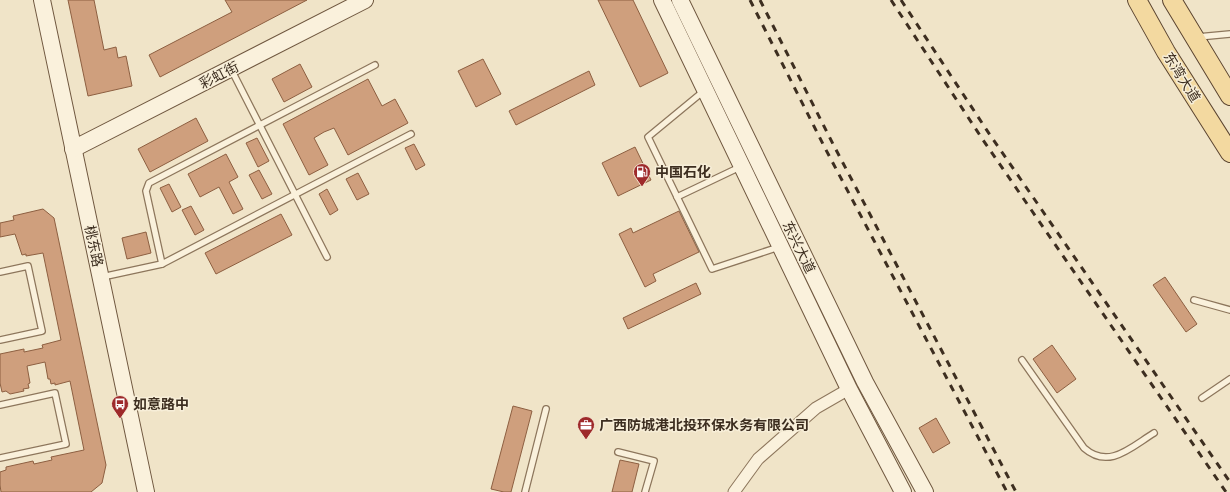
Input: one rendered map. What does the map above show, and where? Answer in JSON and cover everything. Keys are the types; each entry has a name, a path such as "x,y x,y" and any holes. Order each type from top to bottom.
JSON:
{"main road":[{"name":"桃东路","path":"42,0 146,492"},
{"name":"彩虹街","path":"73,150 365,0"},
{"name":"东兴大道","path":"662,0 849,390 903,492"},
{"name":"东兴大道","path":"680,0 864,382 925,492"},
{"name":"东湾大道","path":"1137,0 1166,52 1230,153"},
{"path":"1172,0 1230,96"}],"street":[{"path":"734,492 758,460 816,408 849,390"}],"lane":[{"path":"1193,37 1230,34"},
{"path":"162,264 146,191 149,183 375,65"},
{"path":"231,69 326,257"},
{"path":"705,90 648,137 712,269 780,247"},
{"path":"100,278 162,264 411,134"},
{"path":"677,197 742,166"},
{"path":"0,272 28,266 42,331 0,340"},
{"path":"1194,300 1230,310"},
{"path":"1022,360 1084,448 1092,455 1102,459 1115,457 1154,433"},
{"path":"1202,398 1230,379"},
{"path":"0,405 55,393 66,444 0,458"},
{"path":"525,492 546,410"},
{"path":"618,452 654,461 645,492"}],"building":[{"path":"68,0 94,0 104,50 116,47 118,58 126,56 132,86 88,96"},
{"path":"225,0 307,0 160,77 149,55 232,12"},
{"path":"598,0 633,0 668,73 640,87"},
{"path":"483,59 501,94 476,107 458,71"},
{"path":"300,64 312,87 284,102 272,79"},
{"path":"589,71 595,85 516,125 509,111"},
{"path":"368,79 382,106 395,99 408,123 348,155 334,128 324,132 314,138 328,165 309,175 283,124"},
{"path":"196,118 208,141 150,172 138,149"},
{"path":"257,138 269,161 258,167 246,143"},
{"path":"414,144 425,165 416,170 405,148"},
{"path":"635,147 651,180 618,196 602,163"},
{"path":"226,154 238,177 229,182 243,209 233,214 219,187 200,197 188,174"},
{"path":"259,170 272,194 262,199 249,175"},
{"path":"358,173 369,194 357,200 346,179"},
{"path":"169,184 181,207 172,212 160,188"},
{"path":"327,189 338,210 330,215 319,194"},
{"path":"191,206 204,230 195,235 182,210"},
{"path":"43,209 54,218 106,465 102,483 91,492 1,492 0,472 6,470 6,467 33,461 34,464 52,460 51,457 84,450 70,381 55,385 55,383 51,384 50,379 48,379 45,362 27,366 30,383 28,384 29,388 23,389 24,391 10,394 6,391 2,392 0,383 0,354 24,349 24,352 43,348 42,345 61,340 43,253 26,256 26,254 22,255 15,234 0,237 0,223 14,220 13,216"},
{"path":"679,211 699,252 653,274 656,281 645,287 619,234 631,228 633,233"},
{"path":"281,214 292,235 216,274 205,253"},
{"path":"146,232 151,253 127,259 122,238"},
{"path":"1165,277 1197,324 1186,332 1153,285"},
{"path":"696,283 701,294 628,329 623,318"},
{"path":"1052,345 1076,379 1057,393 1033,359"},
{"path":"513,406 532,411 511,492 504,492 491,489"},
{"path":"936,418 950,443 933,453 919,428"},
{"path":"620,460 639,464 632,492 612,492"}],"railway":[{"path":"750,0 825,148 1007,492"},
{"path":"760,0 833,144 1016,492"},
{"path":"891,0 983,140 1226,492"},
{"path":"901,0 990,135 1230,482"}],"place":[{"name":"中国石化","path":"642,187"},
{"name":"如意路中","path":"120,419"},
{"name":"广西防城港北投环保水务有限公司","path":"586,440"}]}
